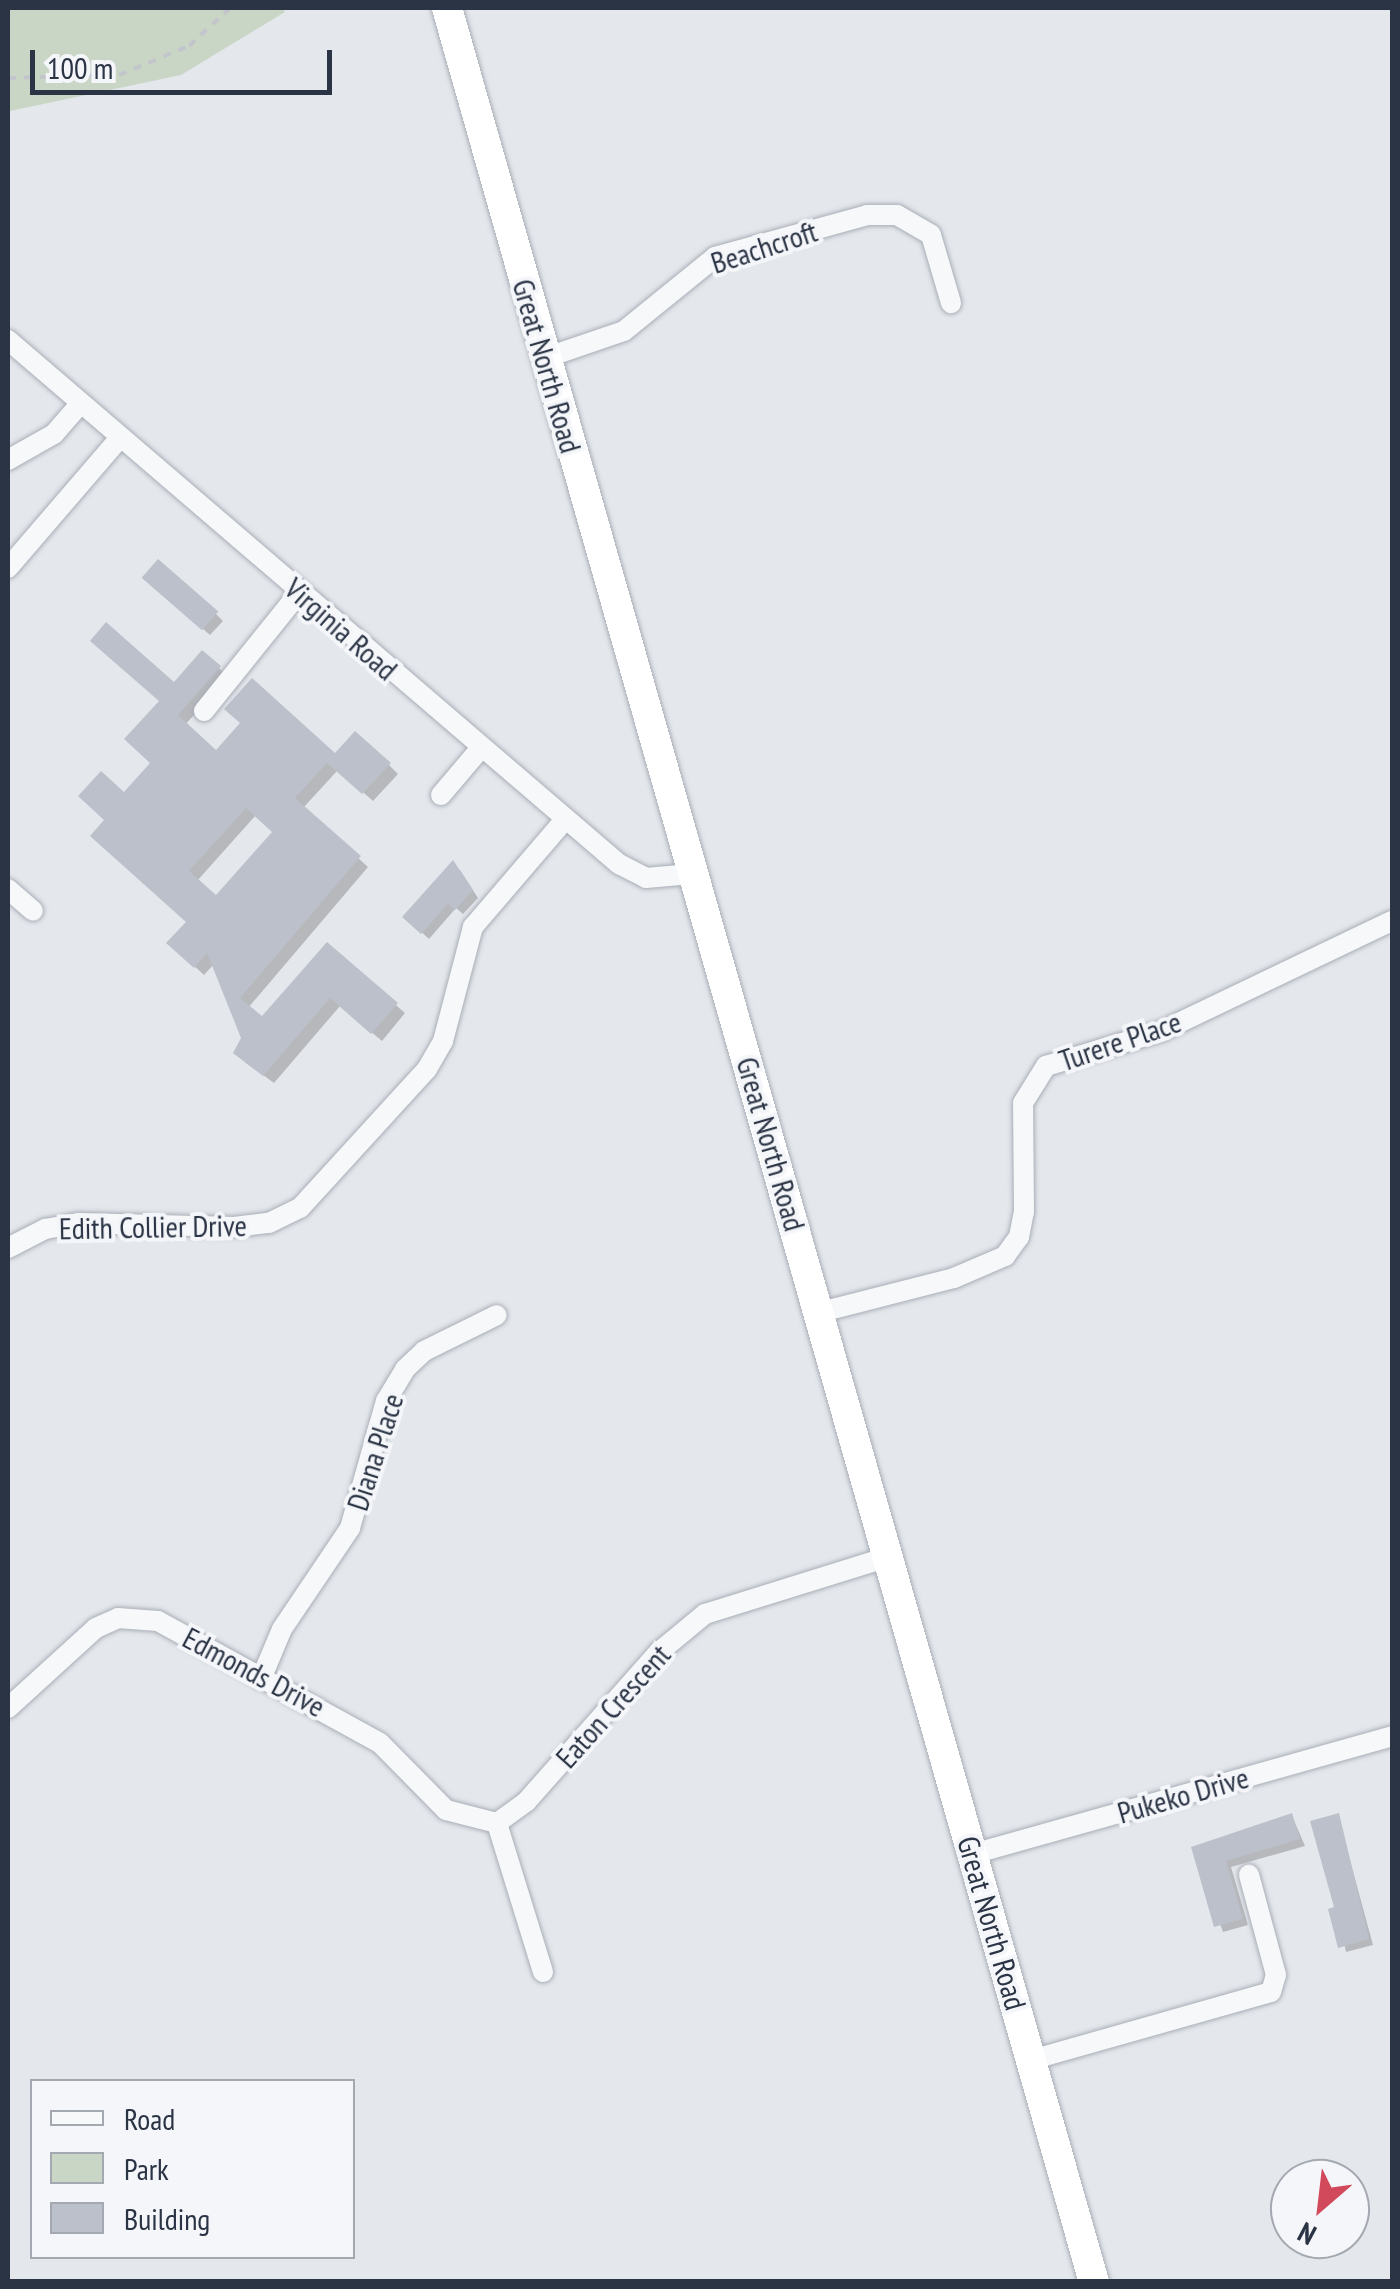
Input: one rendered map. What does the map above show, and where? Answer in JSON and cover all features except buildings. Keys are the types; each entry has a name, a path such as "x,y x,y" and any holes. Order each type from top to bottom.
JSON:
{"highway":[{"name":"Great North Road","path":"447,8 1094,2282"}],"street":[{"name":"Beachcroft","path":"545,358 624,330 715,257 866,215 897,215 931,236 951,304"},
{"name":"Virginia Road","path":"8,340 564,821 646,878 692,874"},
{"path":"8,460 54,434 80,404"},
{"path":"8,568 120,438"},
{"path":"204,711 299,593"},
{"path":"441,795 480,749"},
{"name":"Edith Collier Drive","path":"8,1248 45,1229 79,1223 234,1227 269,1223 300,1208 427,1069 443,1041 473,927 564,821"},
{"path":"8,889 34,911"},
{"name":"Turere Place","path":"816,1313 954,1278 1005,1256 1019,1237 1024,1212 1022,1103 1046,1066 1162,1031 1392,921"},
{"name":"Diana Place","path":"261,1679 282,1629 350,1528 386,1401 405,1370 424,1351 497,1315"},
{"name":"Eaton Crescent","path":"497,1823 527,1802 659,1652 705,1614 888,1558"},
{"name":"Edmonds Drive","path":"8,1708 96,1628 118,1618 158,1622 380,1743 446,1810 497,1823"},
{"name":"Pukeko Drive","path":"973,1854 1392,1736"},
{"path":"497,1823 543,1972"},
{"path":"1031,2060 1271,1992 1276,1975 1249,1875"}],"path":[{"path":"8,78 119,75 188,46 230,8"}],"green space":[{"path":"8,8 282,8 285,12 181,75 10,111"}]}
